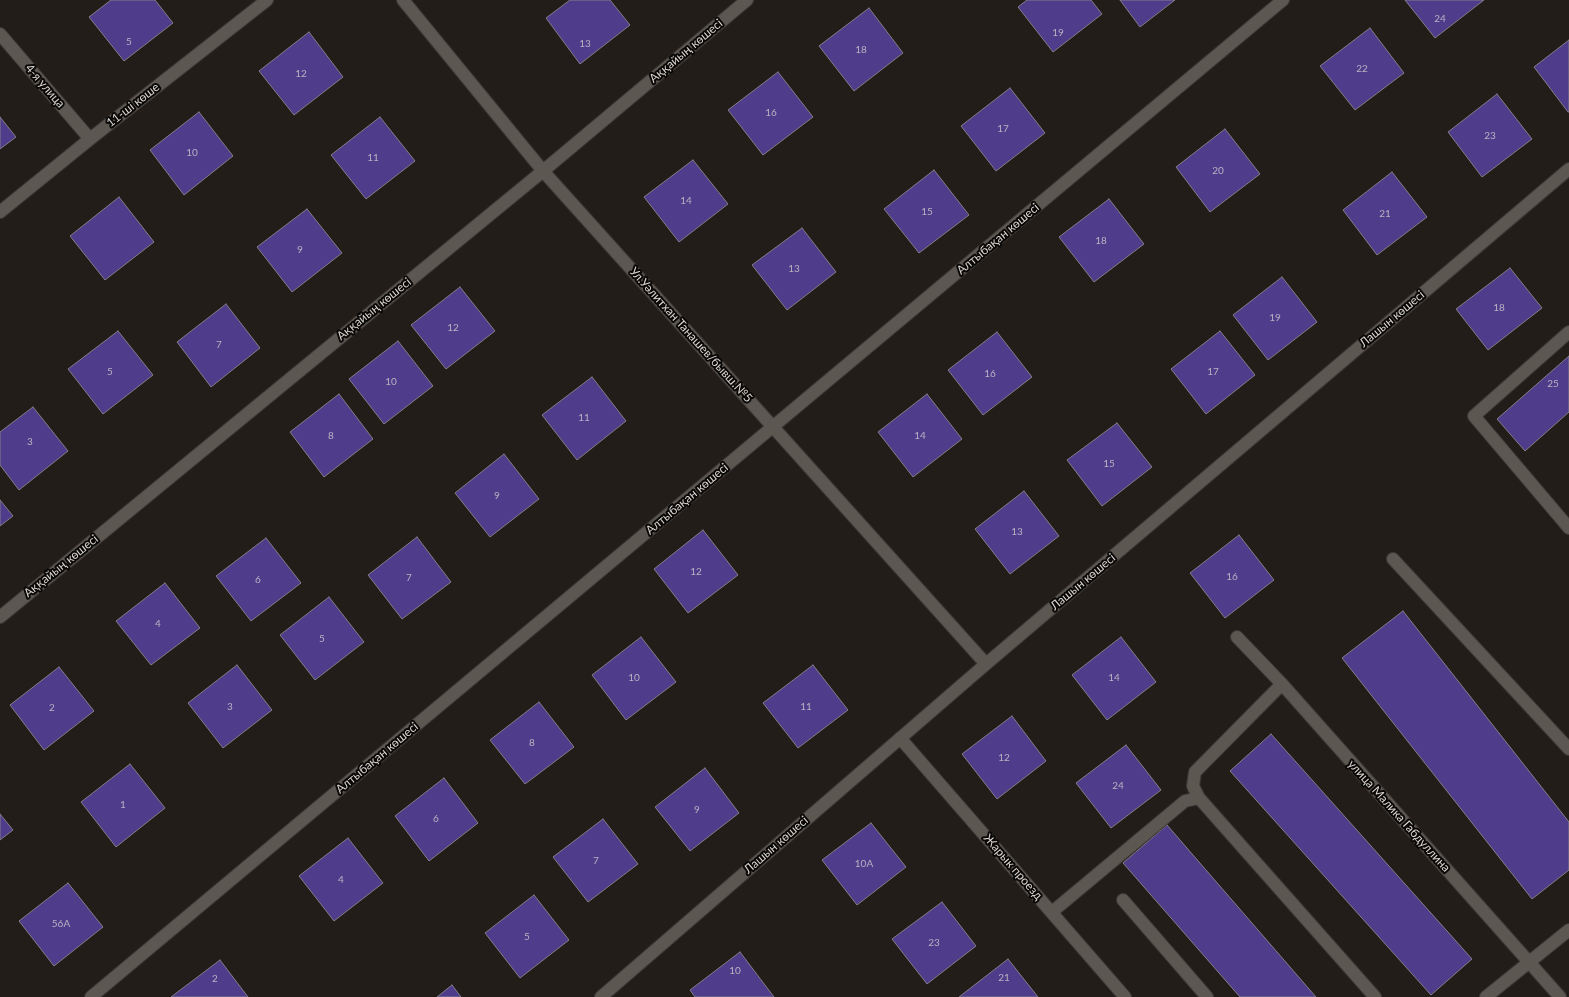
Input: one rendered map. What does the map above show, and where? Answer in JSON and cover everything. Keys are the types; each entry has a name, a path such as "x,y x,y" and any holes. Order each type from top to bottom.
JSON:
{"street":[{"name":"11-ші көше","path":"0,212 267,0"},
{"name":"Ул.Уәлитхан Танашев/бывш.№5","path":"403,0 543,171 986,664"},
{"name":"Аққайың көшесі","path":"0,617 543,171 747,0"},
{"name":"Алтыбақан көшесі","path":"91,997 1283,0"},
{"name":"4-я улица","path":"0,34 90,139"},
{"name":"Лашын көшесі","path":"600,997 986,664 1569,169"},
{"path":"1569,332 1474,416 1569,528"},
{"path":"1393,559 1569,749"},
{"name":"улица Малика Габдуллина","path":"1237,637 1282,684 1560,997"},
{"path":"1282,684 1195,772 1193,786 1199,798 1375,997"},
{"name":"Жарык проезд","path":"900,738 1125,997"},
{"path":"1052,912 1184,801 1199,798"},
{"path":"1124,900 1207,997"},
{"path":"1486,997 1569,930"}],"building":[{"path":"111,0 155,0 173,23 124,61 89,17"},
{"path":"570,0 610,0 630,25 580,64 546,18"},
{"path":"1027,0 1091,0 1102,14 1053,52 1018,7"},
{"path":"1120,0 1175,0 1140,27"},
{"path":"1405,0 1484,0 1435,38"},
{"path":"869,8 903,53 854,91 819,46"},
{"path":"1370,28 1404,73 1355,110 1320,66"},
{"path":"309,32 343,77 294,115 259,71"},
{"path":"1569,40 1569,112 1568,112 1534,67"},
{"path":"778,72 813,117 763,155 728,110"},
{"path":"1010,88 1045,133 996,171 961,126"},
{"path":"1497,94 1532,139 1482,177 1448,132"},
{"path":"199,112 233,156 184,195 150,150"},
{"path":"0,117 16,137 0,149"},
{"path":"380,117 415,161 366,199 331,155"},
{"path":"1225,129 1260,174 1210,212 1176,167"},
{"path":"693,160 728,204 679,242 644,197"},
{"path":"934,170 969,215 919,253 884,209"},
{"path":"1392,172 1427,217 1377,255 1343,210"},
{"path":"119,197 154,242 105,280 70,236"},
{"path":"1109,199 1144,244 1094,282 1059,237"},
{"path":"307,209 342,253 292,292 257,247"},
{"path":"802,228 836,272 787,310 752,265"},
{"path":"1510,268 1542,308 1488,350 1456,309"},
{"path":"1282,277 1317,322 1268,360 1233,315"},
{"path":"460,287 495,331 446,369 411,325"},
{"path":"226,304 260,348 211,387 177,342"},
{"path":"118,331 153,375 103,414 68,369"},
{"path":"1220,331 1255,375 1206,414 1171,369"},
{"path":"997,332 1032,377 983,415 948,370"},
{"path":"398,341 433,386 384,424 349,379"},
{"path":"1569,356 1569,412 1525,451 1497,419"},
{"path":"592,377 626,421 577,460 542,415"},
{"path":"339,394 373,439 324,477 290,432"},
{"path":"927,394 962,439 913,477 878,432"},
{"path":"33,407 68,451 19,490 0,465 0,432"},
{"path":"1117,423 1152,467 1102,506 1067,460"},
{"path":"504,454 539,499 490,537 455,493"},
{"path":"1024,491 1059,536 1010,574 975,529"},
{"path":"0,500 13,516 0,526"},
{"path":"703,530 738,575 688,613 654,569"},
{"path":"1239,535 1274,580 1225,618 1190,573"},
{"path":"417,537 451,582 402,619 368,575"},
{"path":"266,538 301,583 251,621 216,576"},
{"path":"165,583 200,628 151,665 116,621"},
{"path":"329,597 364,642 315,680 280,635"},
{"path":"1403,611 1569,822 1569,870 1532,899 1342,658"},
{"path":"641,637 676,682 626,720 592,675"},
{"path":"1121,637 1156,682 1107,720 1072,675"},
{"path":"237,665 272,710 223,748 188,703"},
{"path":"813,665 848,710 798,748 763,703"},
{"path":"59,667 94,711 44,750 10,705"},
{"path":"539,702 574,747 525,784 490,740"},
{"path":"1012,716 1046,761 997,799 962,754"},
{"path":"1271,734 1472,959 1431,995 1230,771"},
{"path":"1126,745 1161,790 1111,828 1076,783"},
{"path":"130,764 165,808 116,847 81,802"},
{"path":"705,768 739,813 690,851 655,807"},
{"path":"444,778 478,823 429,861 395,816"},
{"path":"0,814 13,830 0,840"},
{"path":"603,819 638,864 588,902 553,857"},
{"path":"871,823 906,867 857,905 822,860"},
{"path":"1167,825 1316,997 1240,997 1123,863"},
{"path":"348,838 383,883 334,921 299,876"},
{"path":"68,883 103,927 54,966 19,921"},
{"path":"534,895 569,940 520,978 485,933"},
{"path":"942,902 976,946 927,984 892,939"},
{"path":"740,952 774,997 695,997 690,990"},
{"path":"1008,959 1038,997 959,997"},
{"path":"220,960 248,997 171,997"},
{"path":"452,985 461,997 437,997"}]}
